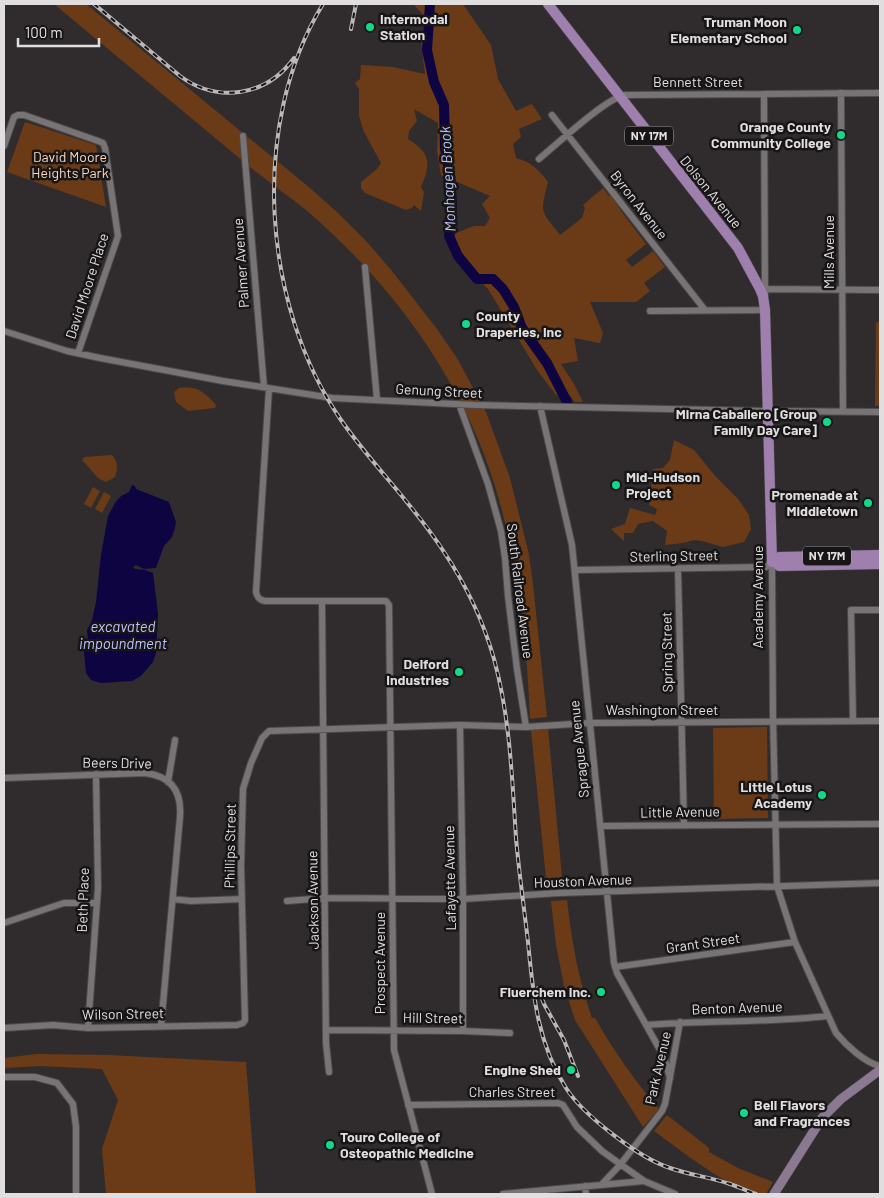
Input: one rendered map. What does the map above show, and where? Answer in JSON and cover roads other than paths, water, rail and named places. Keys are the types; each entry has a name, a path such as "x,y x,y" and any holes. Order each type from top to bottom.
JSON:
{"main road":[{"name":"Dolson Avenue","path":"548,4 738,248 762,289 765,310"},
{"name":"Academy Avenue","path":"765,310 767,411 774,562"},
{"name":"NY 17M","path":"880,555 779,557 774,562 779,566 880,564"},
{"path":"774,1194 822,1118 841,1099 880,1070"}],"street":[{"name":"Mills Avenue","path":"841,93 843,411"},
{"name":"Bennett Street","path":"618,96 625,94 880,93"},
{"path":"764,94 762,289 880,290"},
{"path":"538,159 618,96"},
{"name":"David Moore Place","path":"4,146 14,118 18,115 24,115 98,140 103,143 105,148 118,236 78,353"},
{"name":"Byron Avenue","path":"552,115 705,310"},
{"name":"Palmer Avenue","path":"243,136 267,388"},
{"path":"365,267 377,400"},
{"path":"650,311 765,310"},
{"name":"Genung Street","path":"4,331 78,353 332,398 459,404 880,412"},
{"path":"267,388 256,592 258,598 265,601 322,601"},
{"name":"South Railroad Avenue","path":"459,404 488,484 501,531 516,660 526,726"},
{"name":"Sprague Avenue","path":"540,406 572,545 615,967 664,1057 670,1078"},
{"name":"Sterling Street","path":"575,570 766,567 774,562"},
{"name":"Academy Avenue","path":"774,562 773,722 777,886 795,942 828,1016 844,1044 874,1065 880,1066"},
{"name":"Spring Street","path":"678,569 684,825"},
{"name":"Prospect Avenue","path":"322,601 387,601 390,607 393,898 392,1030 394,1050 432,1194"},
{"name":"Jackson Avenue","path":"322,601 326,1043 329,1072"},
{"path":"853,721 852,610 880,610"},
{"name":"Washington Street","path":"324,728 460,725 526,726 589,723 880,721"},
{"name":"Lafayette Avenue","path":"460,725 463,1031"},
{"name":"Phillips Street","path":"243,1023 245,1020 242,818 244,789 251,763 266,732 273,730 324,728"},
{"path":"168,782 175,740"},
{"name":"Beers Drive","path":"4,778 145,773 157,775 168,782 177,794 181,809 173,899"},
{"name":"Beth Place","path":"88,1028 97,903 96,774"},
{"name":"Little Avenue","path":"600,826 880,824"},
{"name":"Houston Avenue","path":"287,900 325,898 463,898 880,883"},
{"path":"161,1026 173,899 191,901 242,899"},
{"path":"4,923 64,902 97,903"},
{"name":"Grant Street","path":"615,967 795,942"},
{"name":"Benton Avenue","path":"646,1025 680,1022 802,1019 828,1016"},
{"name":"Park Avenue","path":"620,1165 662,1111 665,1104 680,1022"},
{"name":"Wilson Street","path":"4,1028 53,1025 88,1028 240,1025 243,1023"},
{"name":"Hill Street","path":"327,1030 510,1033"},
{"path":"4,1077 35,1077 57,1083 73,1104 76,1127 76,1194"},
{"name":"Charles Street","path":"408,1105 558,1103 563,1105 577,1127 620,1165 644,1181 675,1194"},
{"path":"602,1184 620,1165"},
{"path":"503,1194 644,1181"},
{"path":"585,1186 586,1194"}],"water":[{"name":"excavated impoundment","path":"132,485 136,489 169,502 176,522 172,537 164,546 156,568 144,569 136,565 133,567 153,573 158,614 156,653 153,662 141,676 132,681 101,683 91,680 86,673 84,653 88,640 87,630 92,620 96,602 101,555 108,516 115,503 121,496 129,492"}],"waterway":[{"name":"Monhagen Brook","path":"430,4 427,50 434,82 444,105 445,148 450,176 452,207 449,236 458,256 477,279 493,279 503,289 514,307 522,328 547,363 567,402"}],"railway":[{"path":"94,4 180,76 195,85 210,90 226,93 256,88 270,81 283,71 294,58"},
{"path":"323,4 299,52 283,104 275,158 275,214 281,270 294,324 315,374 341,420 420,518 444,552 460,577 485,630 504,703 512,770 517,851 532,980 538,1017 549,1053 556,1071 574,1099 598,1123 628,1145 657,1163 670,1168 733,1185 756,1194"},
{"path":"351,29 356,4"},
{"path":"538,988 544,1004 564,1040 578,1076"}],"place":[{"name":"Intermodal Station","path":"370,27"},
{"name":"Truman Moon Elementary School","path":"797,30"},
{"name":"Orange County Community College","path":"841,135"},
{"name":"County Draperies, Inc","path":"466,324"},
{"name":"Mirna Caballero [Group Family Day Care]","path":"827,422"},
{"name":"Mid-Hudson Project","path":"616,485"},
{"name":"Promenade at Middletown","path":"868,503"},
{"name":"Delford Industries","path":"459,672"},
{"name":"Little Lotus Academy","path":"822,795"},
{"name":"Fluerchem Inc.","path":"601,992"},
{"name":"Engine Shed","path":"571,1070"},
{"name":"Bell Flavors and Fragrances","path":"744,1113"},
{"name":"Touro College of Osteopathic Medicine","path":"330,1145"}],"park label":[{"name":"David Moore Heights Park","path":"70,166"}]}
